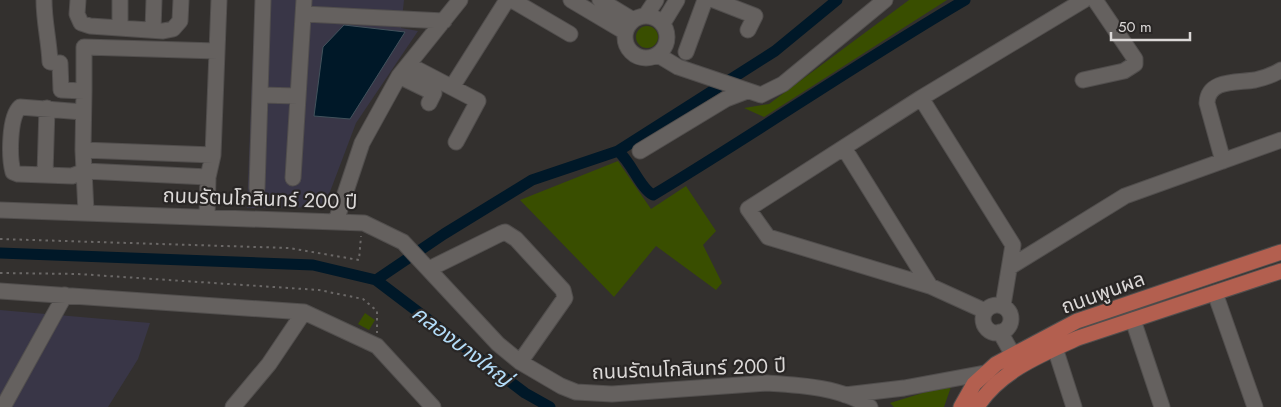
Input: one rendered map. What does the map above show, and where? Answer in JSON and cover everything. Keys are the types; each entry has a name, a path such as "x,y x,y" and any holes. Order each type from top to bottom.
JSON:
{"main road":[{"name":"ถนนพูนผล","path":"961,407 974,384 985,373 1013,355 1077,321 1281,252"},
{"name":"ถนนพูนผล","path":"977,407 984,396 1000,381 1055,348 1078,338 1281,271"}],"street":[{"path":"44,0 44,26 49,36 50,62 60,63 61,90 84,91"},
{"path":"78,0 78,14 82,23 153,30 173,29 180,21 180,0"},
{"path":"120,0 120,28"},
{"path":"153,30 154,0"},
{"path":"206,216 208,178 213,155 219,0"},
{"path":"257,188 263,0"},
{"path":"336,221 362,143 404,70 460,0"},
{"path":"452,87 507,0"},
{"path":"512,0 570,34"},
{"path":"571,0 635,22 656,18 663,23 668,41 686,52 710,76"},
{"path":"600,0 635,22"},
{"path":"656,0 635,22 624,39 631,53 645,59 658,55 668,41"},
{"path":"663,23 677,0"},
{"path":"686,52 705,0"},
{"path":"714,0 755,16 748,30"},
{"path":"658,55 678,67 710,76 743,90 761,95 783,84 885,0"},
{"path":"985,311 930,286 768,238 748,209 921,98 1084,0"},
{"path":"1083,80 1124,71 1135,64 1135,59 1095,0"},
{"path":"293,178 304,7 444,21"},
{"path":"86,212 83,150 84,47 217,51"},
{"path":"404,70 452,87 478,101 456,142"},
{"path":"404,70 434,93 429,103"},
{"path":"1223,161 1207,103 1211,90 1224,84 1258,79 1281,70"},
{"path":"640,151 743,90"},
{"path":"260,95 298,96"},
{"path":"921,98 1013,245 1003,305 1011,321 1010,326 1000,332 991,332 985,322 985,311"},
{"path":"83,112 20,107 12,119 11,164 13,172 18,174 72,176 85,171 208,178"},
{"path":"44,174 47,108"},
{"path":"1010,267 1126,196 1281,140"},
{"path":"844,148 930,286"},
{"path":"83,150 213,155"},
{"name":"ถนนรัตนโกสินทร์ 200 ปี","path":"0,210 336,221 374,226 404,242 498,344 520,362 561,386 576,392 593,394 767,383 811,387 843,395 870,407"},
{"path":"427,266 505,232 516,239 563,290 565,298 520,362"},
{"path":"0,291 304,312 377,346 433,407"},
{"path":"1215,293 1255,407"},
{"path":"3,407 6,385 65,295"},
{"path":"985,311 993,305 1003,305"},
{"path":"233,407 270,364 304,312"},
{"path":"1133,320 1162,407"},
{"path":"1000,332 1013,355"},
{"path":"1055,348 1074,407"},
{"path":"843,395 904,388 985,373"}],"path":[{"path":"0,238 289,248 359,260 361,236"},
{"path":"0,273 78,274 319,290 363,299 377,311 377,346"}],"shaded area":[{"path":"255,0 404,0 401,28 418,31 356,123 325,205 319,207 247,208"},
{"path":"0,310 150,323 138,359 108,407 0,407"}],"green space":[{"path":"909,0 947,0 764,117 744,108 769,104"},
{"path":"647,26 655,29 658,37 655,45 647,48 639,45 636,37 639,29"},
{"path":"618,161 651,209 686,186 716,231 703,245 722,283 716,290 656,246 614,297 520,200"},
{"path":"365,313 375,320 369,330 358,324"},
{"path":"952,384 944,407 894,407 890,403"}],"water":[{"path":"344,25 405,32 350,119 314,116 323,47"}],"waterway":[{"path":"376,280 444,234 532,180 618,151 775,51 837,0"},
{"path":"618,151 628,162 644,187 653,195 965,0"},
{"name":"คลองบางใหญ่","path":"0,253 313,265 376,280 525,393 550,407"}]}
